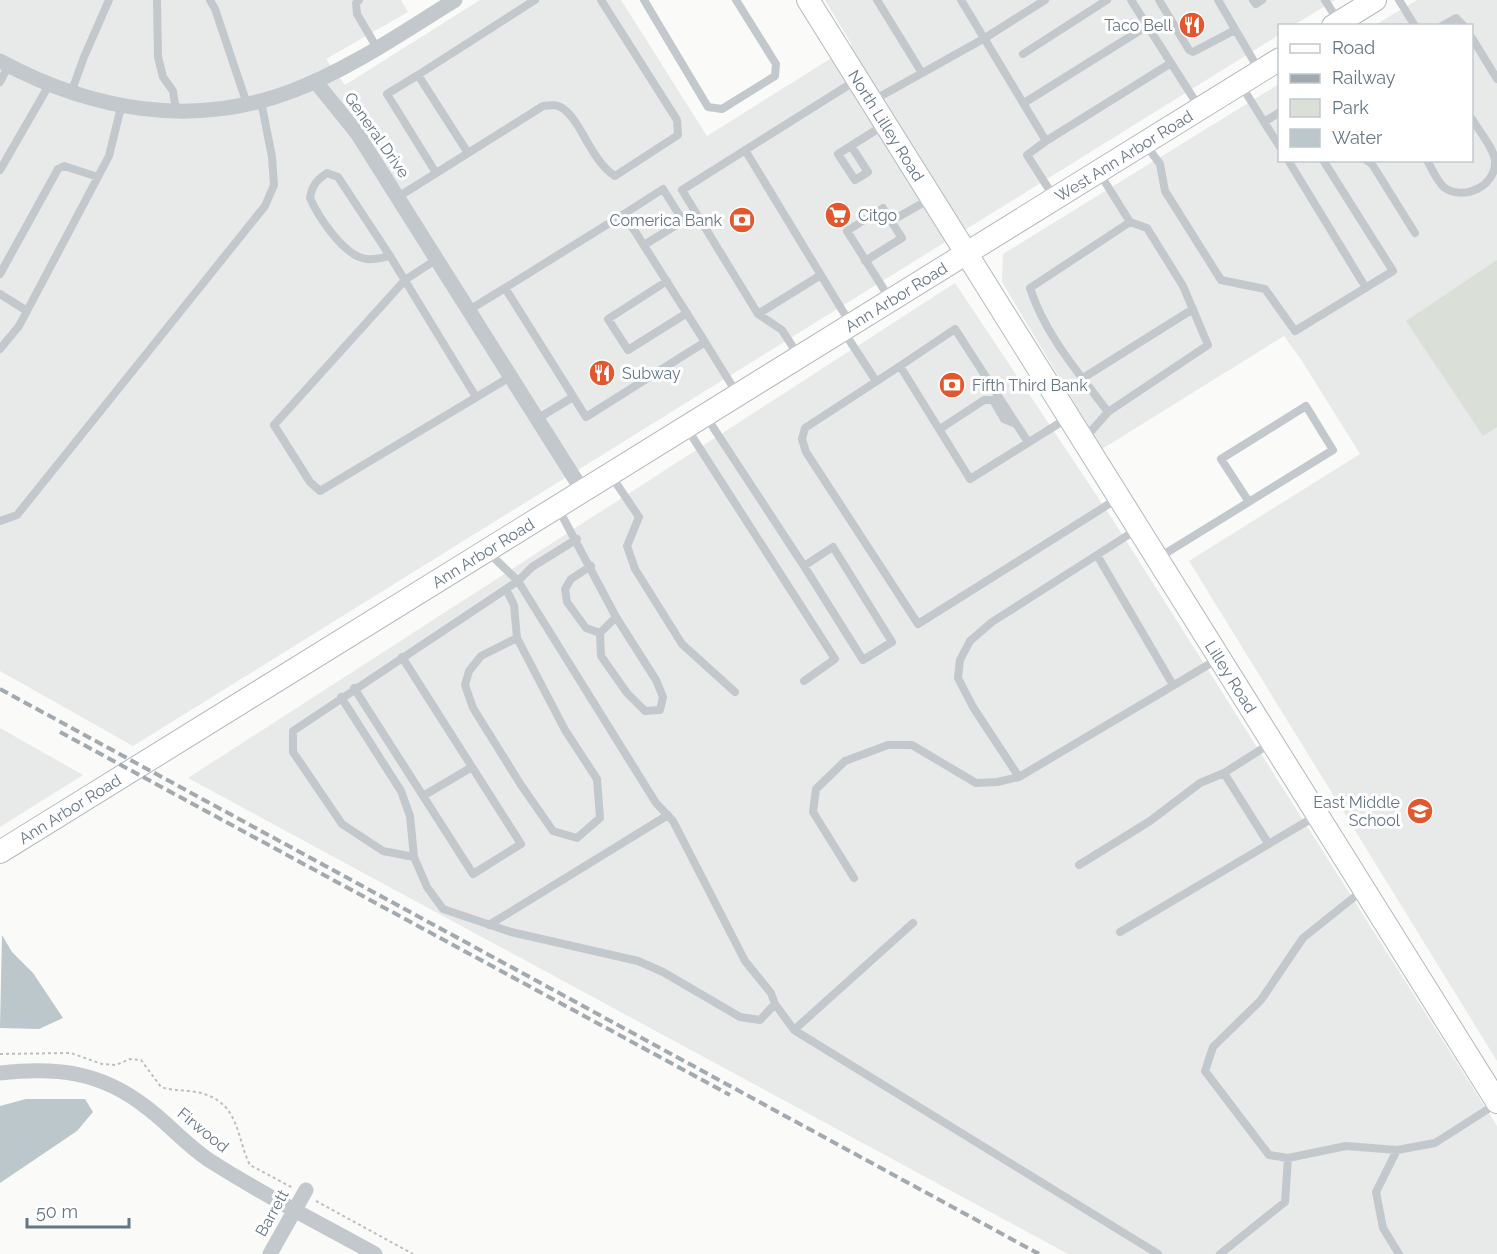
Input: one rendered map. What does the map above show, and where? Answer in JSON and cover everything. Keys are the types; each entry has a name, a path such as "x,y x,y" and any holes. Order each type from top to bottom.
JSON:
{"main road":[{"name":"North Lilley Road","path":"808,0 966,253"},
{"path":"1338,24 1375,0"},
{"name":"West Ann Arbor Road","path":"966,253 1278,60"},
{"name":"Ann Arbor Road","path":"0,852 966,253"},
{"name":"Lilley Road","path":"966,253 1497,1103"}],"street":[{"path":"4,63 49,85 121,106 176,111 210,110 254,102 315,81 377,48 432,6 455,0"},
{"name":"General Drive","path":"315,81 357,132 582,490"},
{"name":"Firwood","path":"0,1073 33,1070 73,1072 107,1083 145,1105 209,1160 375,1254"},
{"name":"Barrett","path":"270,1254 305,1192"}],"lane":[{"path":"71,93 109,0"},
{"path":"158,0 158,57 163,78 173,91 176,111"},
{"path":"0,521 17,514 265,206 274,185 272,157 254,102 210,0"},
{"path":"358,0 357,14 377,48"},
{"path":"436,173 387,94 535,0"},
{"path":"398,197 543,106 557,105 569,114 603,169 615,176 678,135 677,120 601,0"},
{"path":"644,0 708,107 722,109 775,76 776,64 739,1"},
{"path":"877,0 922,73"},
{"path":"961,0 1046,141"},
{"path":"871,101 985,38 1045,0"},
{"path":"1023,54 1107,0"},
{"path":"1131,0 1200,108"},
{"path":"1159,0 1193,52 1235,30"},
{"path":"1218,0 1260,71"},
{"path":"1253,0 1256,4 1262,0"},
{"path":"1325,0 1338,24"},
{"path":"1399,0 1414,24"},
{"path":"1446,24 1456,18 1462,24"},
{"path":"1024,103 1147,26"},
{"path":"1473,40 1497,79"},
{"path":"0,82 4,63"},
{"path":"1054,198 1027,155 1171,63"},
{"path":"418,75 468,153"},
{"path":"798,356 782,330 758,314 682,190 857,80"},
{"path":"1240,83 1278,144"},
{"path":"0,170 49,85"},
{"path":"0,349 19,326 109,156 121,106"},
{"path":"1264,122 1278,113"},
{"path":"1428,162 1443,187 1454,193 1468,194 1488,182 1496,165 1495,159 1473,121"},
{"path":"851,146 885,124"},
{"path":"1144,143 1160,164 1165,191 1221,280 1264,289 1295,331 1394,271 1324,162"},
{"path":"745,150 821,275 876,381"},
{"path":"1289,162 1366,288"},
{"path":"1369,162 1415,233"},
{"path":"0,274 58,169 64,166 98,177"},
{"path":"1082,441 1108,412 1208,345 1183,286 1147,228 1130,222 1098,171"},
{"path":"390,256 367,260 351,253 338,240 310,198 311,188 318,180 327,173 338,177 390,256 476,397"},
{"path":"469,310 663,189 683,221 644,245"},
{"path":"891,221 931,198"},
{"path":"865,261 902,238 883,208 847,231 865,261 890,299"},
{"path":"624,214 737,394"},
{"path":"1108,412 1036,309 1030,288 1130,222"},
{"path":"437,259 405,280 274,425 310,482 320,491 510,377"},
{"path":"758,314 821,275"},
{"path":"667,281 608,319 628,350 687,313"},
{"path":"505,288 586,417 705,342"},
{"path":"0,294 27,311"},
{"path":"1083,378 1193,309"},
{"path":"1028,442 955,329 805,428 802,439 806,452 918,624 1119,498"},
{"path":"900,366 970,479 1068,418"},
{"path":"537,419 573,397"},
{"path":"939,429 984,400 993,400 1004,419 1017,425"},
{"path":"1157,559 1333,450 1306,406 1221,459 1249,502"},
{"path":"695,420 804,566 863,660 892,642 834,547 804,566"},
{"path":"695,420 835,659 804,681"},
{"path":"610,473 639,517 627,546 635,569 682,644 735,692"},
{"path":"557,506 577,539 616,617 656,680 663,696 660,710 645,711 627,693 600,656 600,633 616,617"},
{"path":"1019,777 963,688 958,678 960,660 970,641 992,622 1138,529"},
{"path":"414,857 383,850 342,824 292,752 293,731 354,688 518,581 532,567 577,539"},
{"path":"486,550 518,581 656,803 668,815 745,961 771,993 775,1005 794,1029 1158,1254"},
{"path":"1097,555 1173,685"},
{"path":"591,566 571,579 565,589 567,602 586,628 600,633"},
{"path":"506,589 514,605 517,638 565,729 597,779 600,818 577,838 553,831 473,708 465,685 469,672 481,656 517,638"},
{"path":"354,688 473,874 521,844 402,657"},
{"path":"854,878 813,812 816,789 845,761 888,745 912,745 976,783 998,783 1019,777 1219,658"},
{"path":"341,697 401,791 410,816 414,857 427,887 443,909 511,932 638,961 663,972 740,1017 760,1020 775,1005"},
{"path":"1079,865 1150,821 1200,783 1224,773 1272,742"},
{"path":"423,796 472,767"},
{"path":"1224,773 1268,843"},
{"path":"489,925 668,815"},
{"path":"1120,932 1318,815"},
{"path":"1364,889 1304,938 1261,1000 1213,1047 1205,1071 1269,1155 1288,1158 1346,1146 1397,1150 1435,1143 1497,1103"},
{"path":"794,1029 913,923"},
{"path":"1397,1150 1376,1192 1383,1228 1399,1254"},
{"path":"1220,1254 1285,1202 1288,1158"}],"path":[{"path":"0,1054 71,1053 102,1064 116,1065 130,1059 141,1060 161,1087 207,1095 222,1103 241,1132 250,1165 305,1192 413,1254"}],"shaded area":[{"path":"0,0 401,0 408,12 326,59 345,85 480,0 621,0 707,136 852,45 825,0 1335,0 1296,24 1278,24 1278,36 133,746 0,671"},
{"path":"1417,0 1497,0 1497,1061 1189,561 1360,454 1300,358 1284,336 1102,449 1002,282 1003,254 1278,85 1278,162 1473,162 1473,24 1377,24"},
{"path":"955,283 1113,520 1497,1126 1497,1254 1068,1254 188,778"},
{"path":"0,728 83,775 0,827"}],"green space":[{"path":"1497,260 1497,427 1483,436 1406,321"}],"water":[{"path":"2,935 12,952 33,973 63,1018 39,1029 0,1028"},
{"path":"26,1099 85,1099 93,1112 77,1131 0,1183 0,1106"}],"railway":[{"path":"0,689 1039,1254"},
{"path":"60,732 730,1095"}],"place":[{"name":"Taco Bell","path":"1192,25"},
{"name":"Citgo","path":"838,215"},
{"name":"Comerica Bank","path":"742,220"},
{"name":"Subway","path":"602,373"},
{"name":"Fifth Third Bank","path":"952,385"},
{"name":"East Middle School","path":"1420,811"}]}
